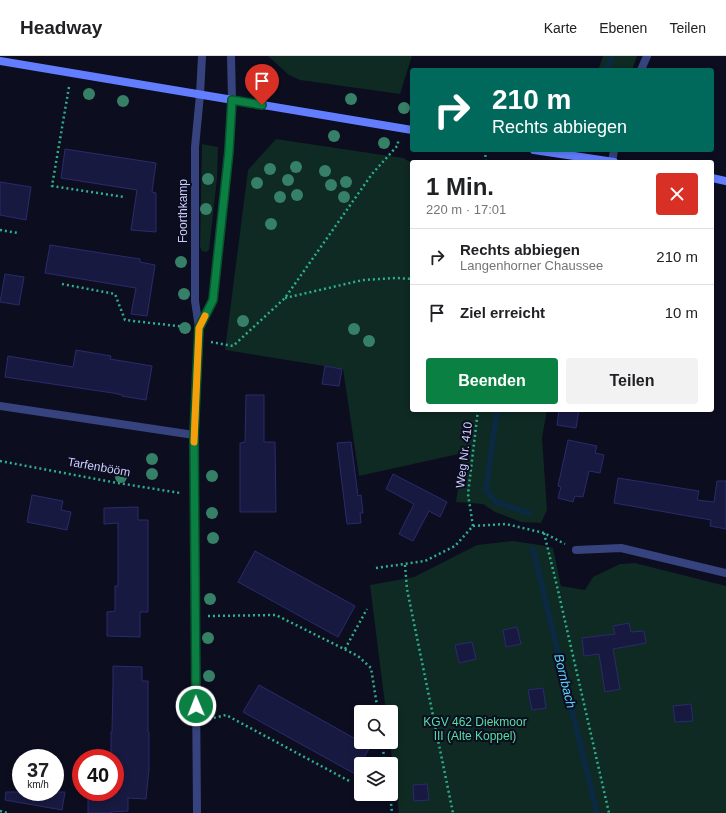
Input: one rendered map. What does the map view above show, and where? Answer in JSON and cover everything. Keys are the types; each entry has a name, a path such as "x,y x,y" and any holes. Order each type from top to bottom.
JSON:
{"main road":[{"path":"0,60 410,130"},
{"path":"547,152 600,160"},
{"path":"714,178 726,180"}],"street":[{"name":"Foorthkamp","path":"197,813 194,435 199,328 195,301 195,147 202,56"},
{"name":"Foorthkamp","path":"199,328 213,300 229,151 232,100 231,56"},
{"path":"642,68 647,56"},
{"path":"0,406 194,435"},
{"path":"576,550 621,548 726,573"}],"path":[{"path":"72,72 52,186 124,197"},
{"path":"199,340 233,346 285,298 372,174 398,145 398,128"},
{"path":"0,230 18,233"},
{"path":"285,298 364,280 396,278 410,279"},
{"path":"62,284 115,294 125,320 199,328"},
{"name":"Weg Nr. 410","path":"473,526 468,494 478,412"},
{"name":"Tarfenbööm","path":"0,461 112,482 195,495"},
{"path":"376,568 425,561 455,546 473,526 506,524 544,533 576,550"},
{"path":"544,533 609,813"},
{"path":"405,565 407,589 453,813"},
{"path":"345,649 367,609"},
{"path":"195,616 276,615 358,656 371,668 377,705"},
{"path":"196,722 226,715 351,782"},
{"path":"391,801 392,813"},
{"path":"0,811 8,813"}],"green space":[{"path":"268,56 412,56 400,94 300,80 289,75"},
{"path":"603,56 637,56 633,68 599,68"},
{"path":"276,139 403,158 410,162 410,412 547,412 542,438 547,510 541,523 521,522 495,512 483,504 456,502 463,453 359,476 343,369 225,350 248,170"},
{"path":"202,144 218,147 217,178 209,250 206,252 202,251 200,247"},
{"name":"KGV 462 Diekmoor III (Alte Koppel)","path":"513,541 553,548 561,586 585,590 593,577 620,564 635,563 726,586 726,813 399,813 397,801 398,757 392,757 391,749 398,749 398,705 385,705 370,585 414,577 477,545"}],"building":[{"path":"65,149 156,163 152,192 156,193 156,232 131,230 137,190 61,178"},
{"path":"0,182 31,187 26,220 0,215"},
{"path":"50,245 140,259 140,262 155,265 147,316 131,314 136,288 45,273"},
{"path":"5,274 24,277 19,305 0,302"},
{"path":"76,350 111,356 110,359 152,366 146,400 113,393 5,377 8,356 73,367"},
{"path":"325,366 342,369 339,386 322,384"},
{"path":"246,395 264,395 264,442 275,442 276,512 240,512 240,443 245,442"},
{"path":"559,412 579,412 576,428 557,425"},
{"path":"568,440 597,446 595,453 604,455 600,473 589,471 583,497 575,496 573,502 558,498 561,487 558,486"},
{"path":"351,442 358,496 361,495 363,513 360,513 361,523 347,524 337,443"},
{"path":"393,474 447,502 440,517 429,511 413,541 399,534 414,504 386,489"},
{"path":"618,478 699,491 697,500 714,502 717,481 726,481 726,529 710,526 711,520 614,503"},
{"path":"32,495 63,501 61,510 71,512 67,530 27,522"},
{"path":"138,507 138,520 148,520 148,612 140,612 140,637 107,636 107,612 115,611 115,586 118,586 118,523 104,524 104,508"},
{"path":"255,551 355,606 338,637 238,582"},
{"path":"629,623 631,632 644,631 646,643 613,649 620,689 605,692 599,654 584,656 582,638 615,634 613,626"},
{"path":"517,627 521,644 506,647 503,630"},
{"path":"472,642 476,659 459,663 455,645"},
{"path":"113,666 142,667 142,681 148,681 149,769 146,799 128,798 128,811 88,813 88,801 124,801 124,749 111,749"},
{"path":"259,685 354,738 354,749 369,749 364,757 354,757 354,773 243,712"},
{"path":"543,688 546,708 532,710 528,690"},
{"path":"691,704 693,721 675,722 673,706"},
{"path":"427,784 429,800 414,801 413,785"},
{"path":"6,792 12,792 12,801 64,801 62,810 5,800"}],"waterway":[{"name":"Bornbach","path":"607,68 612,56"},
{"name":"Bornbach","path":"497,412 486,490 496,502 529,513"},
{"name":"Bornbach","path":"533,549 597,813"}],"slow traffic":[{"path":"194,442 199,328 205,316"}],"route":[{"path":"196,706 194,435 199,328 213,300 229,151 232,100 262,105"}]}
